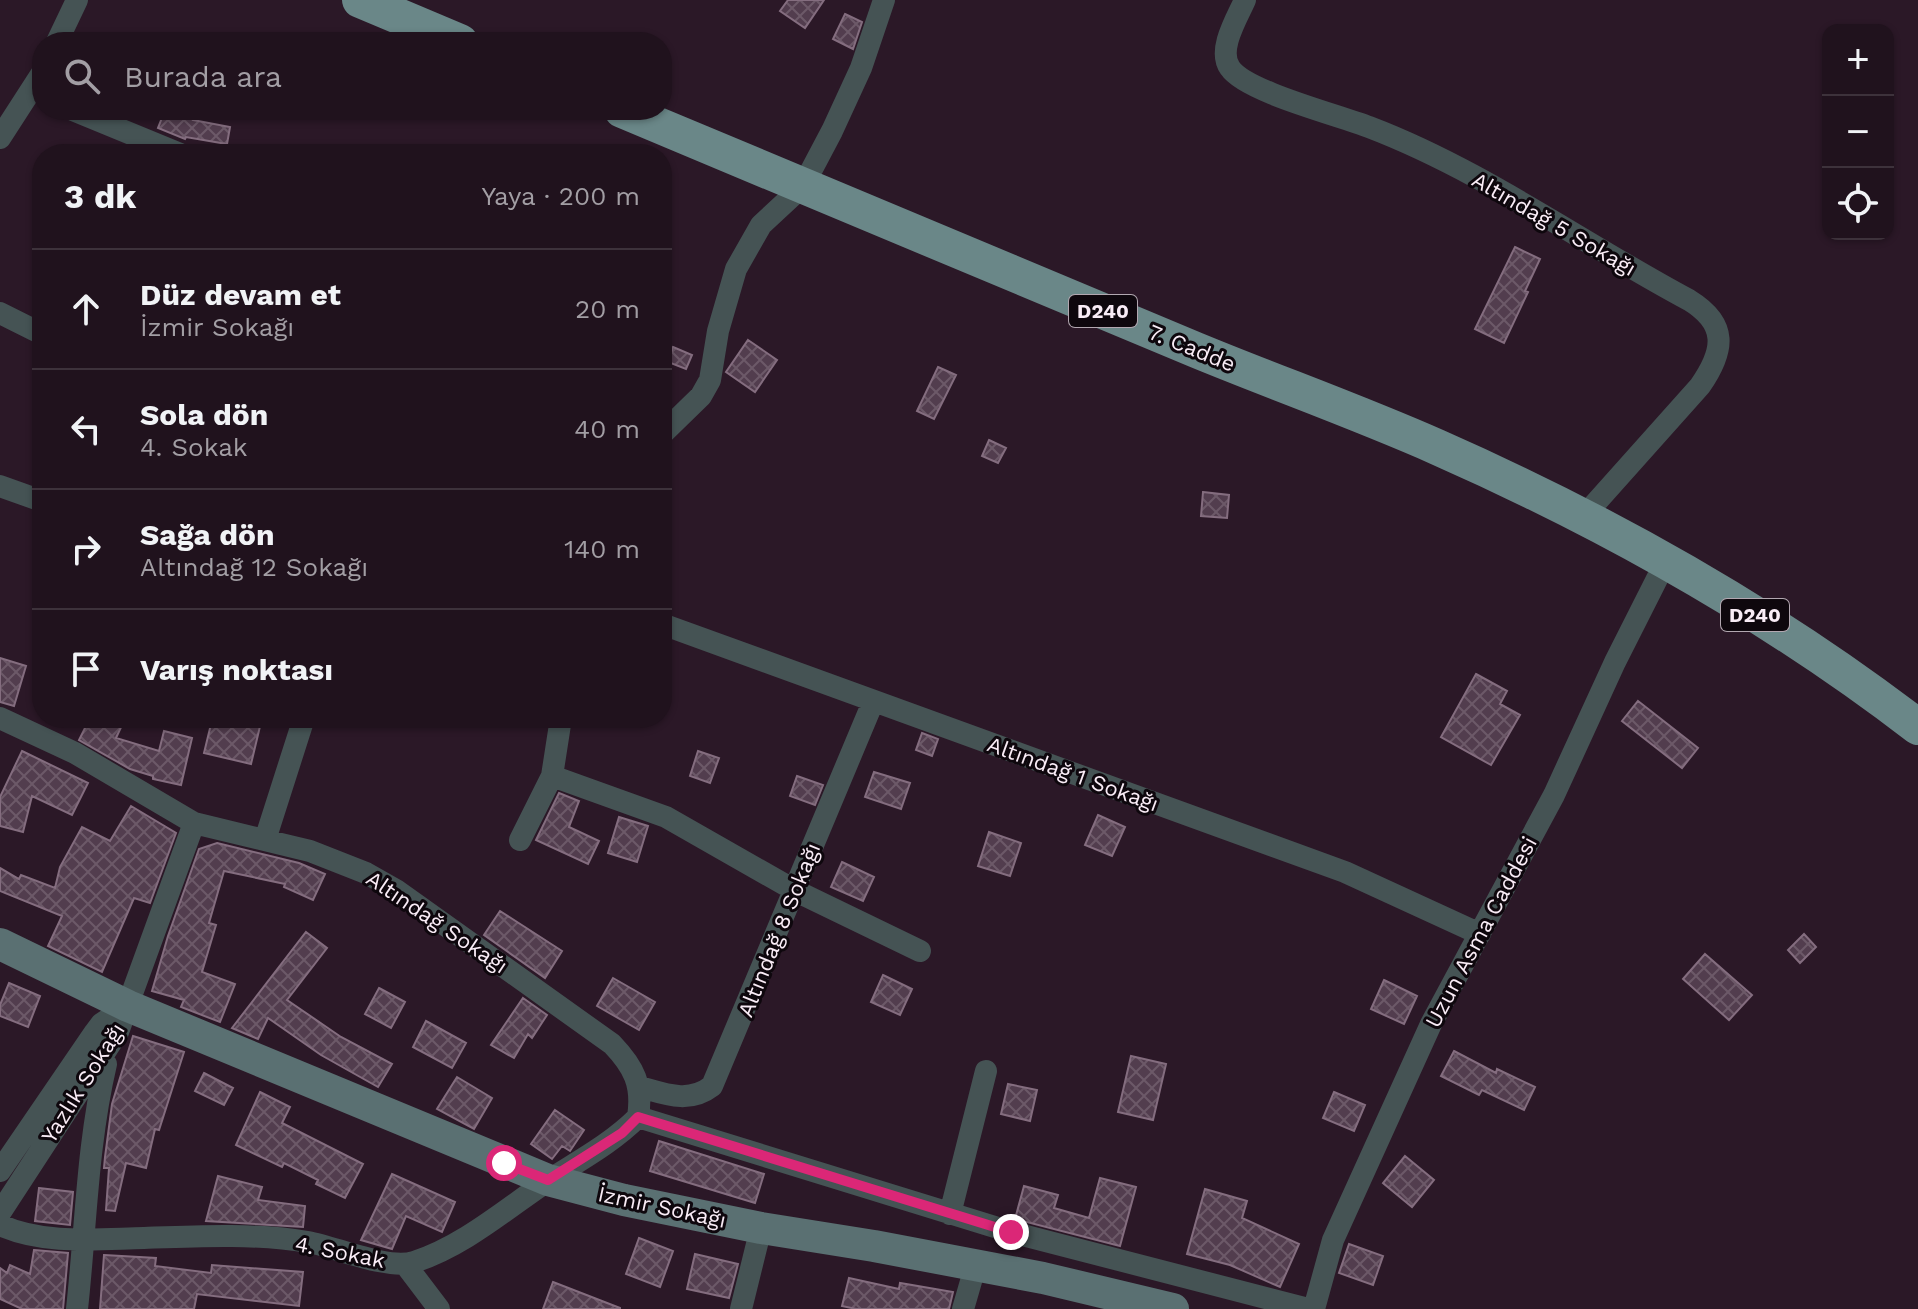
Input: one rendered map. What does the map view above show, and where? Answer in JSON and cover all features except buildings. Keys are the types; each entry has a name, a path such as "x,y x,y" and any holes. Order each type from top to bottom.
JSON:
{"main road":[{"path":"360,0 436,32"},
{"name":"7. Cadde","path":"646,120 1197,351 1437,447 1583,517"},
{"name":"D240","path":"1583,517 1666,561 1834,666 1918,727"}],"street":[{"path":"62,32 77,0"},
{"path":"672,424 701,396 710,380 726,299 748,244 761,225 803,186 861,68 884,0"},
{"name":"Altındağ 5 Sokağı","path":"1245,0 1227,43 1226,59 1240,79 1371,127 1455,167 1689,300 1707,311 1716,323 1717,352 1711,370 1583,517"},
{"path":"0,138 32,96"},
{"path":"97,120 156,144"},
{"path":"0,313 32,329"},
{"path":"0,486 32,497"},
{"name":"Uzun Asma Caddesi","path":"1311,1309 1333,1240 1431,1024 1554,795 1666,561"},
{"name":"Altındağ 1 Sokağı","path":"672,628 1345,872 1480,934"},
{"name":"Altındağ 8 Sokağı","path":"640,1087 676,1097 691,1097 702,1094 712,1086 873,702"},
{"name":"Altındağ Sokağı","path":"0,718 75,753 194,823 339,860 396,890 591,1027 625,1059 635,1072 640,1087"},
{"path":"265,840 301,728"},
{"path":"520,840 552,776 559,728"},
{"path":"552,776 666,817 796,891 920,951"},
{"path":"128,1006 194,823"},
{"name":"İzmir Sokağı","path":"0,944 128,1006 548,1180 624,1200 761,1228 976,1264 1173,1309"},
{"name":"Yazlık Sokağı","path":"0,1213 110,1048 128,1006"},
{"name":"Yazlık Sokağı","path":"0,1171 101,1024 128,1006"},
{"path":"77,1309 90,1150 110,1048"},
{"path":"950,1214 986,1071"},
{"path":"640,1087 638,1117 950,1214 1311,1309"},
{"name":"4. Sokak","path":"0,1225 36,1236 84,1240 220,1237 306,1242 405,1264 446,1247 622,1133 638,1117"},
{"path":"741,1309 761,1228"},
{"path":"405,1264 439,1309"},
{"path":"963,1309 976,1264"}],"route":[{"path":"504,1163 548,1180 605,1145 638,1117 1011,1232"}]}
